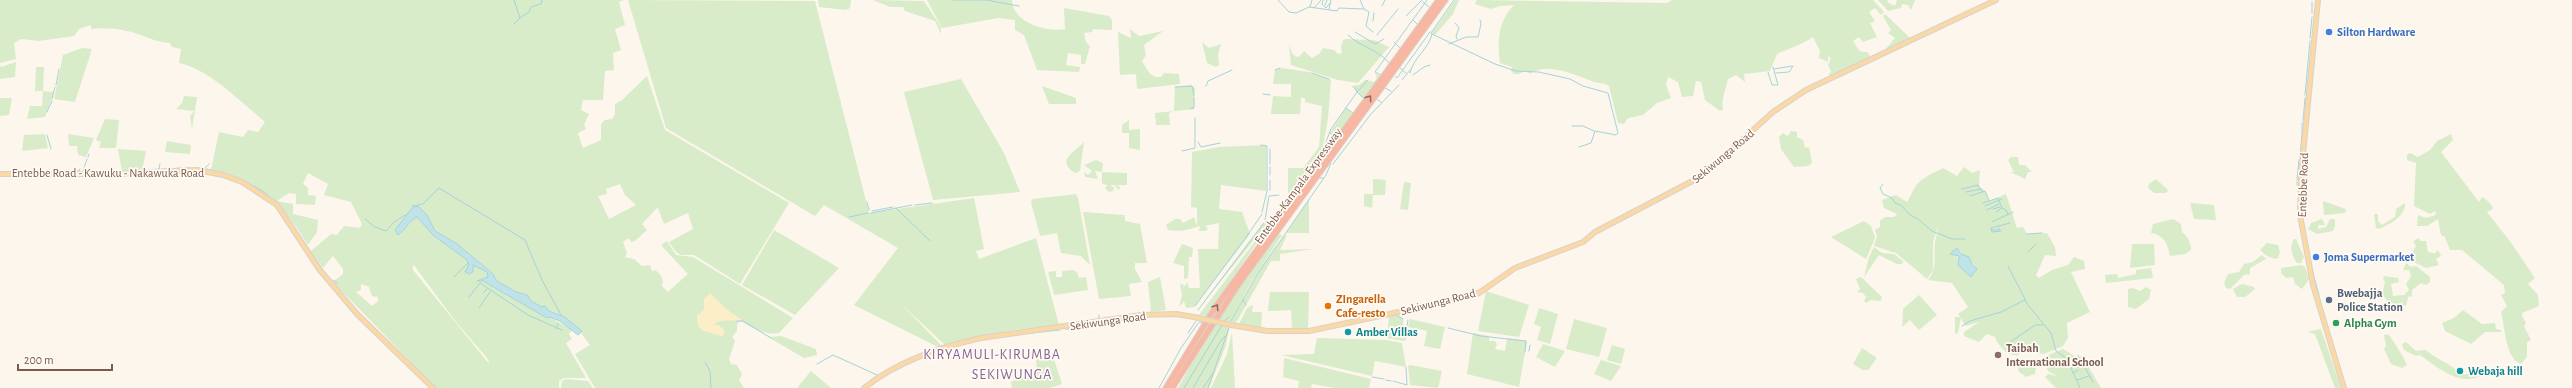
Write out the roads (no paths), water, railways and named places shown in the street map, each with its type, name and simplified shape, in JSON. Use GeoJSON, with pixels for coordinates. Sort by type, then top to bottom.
{"type":"FeatureCollection","features":[{"type":"Feature","properties":{"kind":"highway","name":"Entebbe-Kampala Expressway"},"geometry":{"type":"LineString","coordinates":[[1166,388],[1215,308],[1439,0]]}},
{"type":"Feature","properties":{"kind":"highway","name":"Entebbe-Kampala Expressway"},"geometry":{"type":"LineString","coordinates":[[1172,388],[1237,286],[1445,0]]}},
{"type":"Feature","properties":{"kind":"main road","name":"Sekiwunga Road"},"geometry":{"type":"LineString","coordinates":[[864,388],[886,372],[908,361],[957,344],[987,337],[1141,315],[1176,314],[1231,325],[1281,332],[1320,330],[1479,292],[1514,268],[1583,242],[1596,232],[1690,184],[1709,171],[1773,112],[1806,90],[1996,0]]}},
{"type":"Feature","properties":{"kind":"main road","name":"Entebbe Road"},"geometry":{"type":"LineString","coordinates":[[2318,0],[2301,175],[2300,216],[2313,285],[2344,388]]}},
{"type":"Feature","properties":{"kind":"main road","name":"Entebbe Road - Kawuku - Nakawuka Road"},"geometry":{"type":"LineString","coordinates":[[0,174],[113,174],[197,170],[223,175],[242,182],[263,194],[277,205],[319,270],[357,314],[433,388]]}},
{"type":"Feature","properties":{"kind":"water"},"geometry":{"type":"Polygon","coordinates":[[[418,206],[427,215],[435,231],[456,243],[492,273],[497,281],[516,292],[527,295],[531,301],[542,307],[545,306],[549,311],[565,317],[582,331],[578,335],[560,321],[550,317],[547,318],[483,281],[477,281],[488,277],[487,272],[473,265],[473,272],[469,274],[465,272],[469,264],[466,259],[434,236],[417,217],[412,220],[398,235],[395,230],[412,208],[418,206]]]}},
{"type":"Feature","properties":{"kind":"water"},"geometry":{"type":"Polygon","coordinates":[[[1957,248],[1961,254],[1969,257],[1972,265],[1977,269],[1971,277],[1958,265],[1959,256],[1950,254],[1957,248]]]}},
{"type":"Feature","properties":{"kind":"waterway"},"geometry":{"type":"LineString","coordinates":[[514,0],[520,18],[514,24]]}},
{"type":"Feature","properties":{"kind":"waterway"},"geometry":{"type":"LineString","coordinates":[[520,18],[529,12],[531,7],[541,4],[542,0]]}},
{"type":"Feature","properties":{"kind":"waterway"},"geometry":{"type":"LineString","coordinates":[[952,0],[986,0],[1019,6]]}},
{"type":"Feature","properties":{"kind":"waterway"},"geometry":{"type":"LineString","coordinates":[[1278,0],[1289,12],[1296,13],[1309,7],[1337,11],[1339,8],[1364,9]]}},
{"type":"Feature","properties":{"kind":"waterway"},"geometry":{"type":"LineString","coordinates":[[1310,7],[1312,0]]}},
{"type":"Feature","properties":{"kind":"waterway"},"geometry":{"type":"LineString","coordinates":[[1314,8],[1321,0]]}},
{"type":"Feature","properties":{"kind":"waterway"},"geometry":{"type":"LineString","coordinates":[[1323,0],[1322,4],[1326,8],[1330,3]]}},
{"type":"Feature","properties":{"kind":"waterway"},"geometry":{"type":"LineString","coordinates":[[1325,5],[1327,0]]}},
{"type":"Feature","properties":{"kind":"waterway"},"geometry":{"type":"LineString","coordinates":[[1329,9],[1331,0]]}},
{"type":"Feature","properties":{"kind":"waterway"},"geometry":{"type":"LineString","coordinates":[[1360,0],[1364,9],[1369,12],[1366,26],[1373,32]]}},
{"type":"Feature","properties":{"kind":"waterway"},"geometry":{"type":"LineString","coordinates":[[1382,6],[1385,0]]}},
{"type":"Feature","properties":{"kind":"waterway"},"geometry":{"type":"LineString","coordinates":[[1406,16],[1422,0]]}},
{"type":"Feature","properties":{"kind":"waterway"},"geometry":{"type":"LineString","coordinates":[[1381,75],[1375,72],[1427,0]]}},
{"type":"Feature","properties":{"kind":"waterway"},"geometry":{"type":"LineString","coordinates":[[1431,33],[1454,0]]}},
{"type":"Feature","properties":{"kind":"waterway"},"geometry":{"type":"LineString","coordinates":[[1423,2],[1429,7]]}},
{"type":"Feature","properties":{"kind":"waterway"},"geometry":{"type":"LineString","coordinates":[[2312,2],[2312,13]]}},
{"type":"Feature","properties":{"kind":"waterway"},"geometry":{"type":"LineString","coordinates":[[1377,35],[1398,9]]}},
{"type":"Feature","properties":{"kind":"waterway"},"geometry":{"type":"LineString","coordinates":[[1373,21],[1374,13]]}},
{"type":"Feature","properties":{"kind":"waterway"},"geometry":{"type":"LineString","coordinates":[[2310,38],[2312,17]]}},
{"type":"Feature","properties":{"kind":"waterway"},"geometry":{"type":"LineString","coordinates":[[1413,20],[1417,24]]}},
{"type":"Feature","properties":{"kind":"waterway"},"geometry":{"type":"LineString","coordinates":[[1449,44],[1466,37],[1478,37],[1481,24],[1480,20]]}},
{"type":"Feature","properties":{"kind":"waterway"},"geometry":{"type":"LineString","coordinates":[[1455,23],[1459,28],[1456,36],[1457,39]]}},
{"type":"Feature","properties":{"kind":"waterway"},"geometry":{"type":"LineString","coordinates":[[1355,32],[1375,44],[1384,39]]}},
{"type":"Feature","properties":{"kind":"waterway"},"geometry":{"type":"LineString","coordinates":[[1395,76],[1397,78],[1430,32]]}},
{"type":"Feature","properties":{"kind":"waterway"},"geometry":{"type":"LineString","coordinates":[[1432,34],[1495,64],[1516,71],[1539,72],[1570,79],[1583,86],[1608,93],[1618,133],[1616,135],[1595,131],[1591,143],[1579,147]]}},
{"type":"Feature","properties":{"kind":"waterway"},"geometry":{"type":"LineString","coordinates":[[1410,73],[1414,63],[1428,44],[1432,34]]}},
{"type":"Feature","properties":{"kind":"waterway"},"geometry":{"type":"LineString","coordinates":[[1348,35],[1380,54],[1389,63]]}},
{"type":"Feature","properties":{"kind":"waterway"},"geometry":{"type":"LineString","coordinates":[[2305,95],[2310,41]]}},
{"type":"Feature","properties":{"kind":"waterway"},"geometry":{"type":"LineString","coordinates":[[1394,42],[1400,48]]}},
{"type":"Feature","properties":{"kind":"waterway"},"geometry":{"type":"LineString","coordinates":[[1413,75],[1424,67],[1430,65]]}},
{"type":"Feature","properties":{"kind":"waterway"},"geometry":{"type":"LineString","coordinates":[[1774,69],[1792,66]]}},
{"type":"Feature","properties":{"kind":"waterway"},"geometry":{"type":"LineString","coordinates":[[1776,73],[1789,72],[1793,66]]}},
{"type":"Feature","properties":{"kind":"waterway"},"geometry":{"type":"LineString","coordinates":[[1768,72],[1772,85],[1778,85],[1773,67]]}},
{"type":"Feature","properties":{"kind":"waterway"},"geometry":{"type":"LineString","coordinates":[[1275,70],[1280,68]]}},
{"type":"Feature","properties":{"kind":"waterway"},"geometry":{"type":"LineString","coordinates":[[1400,68],[1406,73]]}},
{"type":"Feature","properties":{"kind":"waterway"},"geometry":{"type":"LineString","coordinates":[[58,74],[59,69]]}},
{"type":"Feature","properties":{"kind":"waterway"},"geometry":{"type":"LineString","coordinates":[[1206,86],[1208,81],[1232,70]]}},
{"type":"Feature","properties":{"kind":"waterway"},"geometry":{"type":"LineString","coordinates":[[1402,80],[1410,70]]}},
{"type":"Feature","properties":{"kind":"waterway"},"geometry":{"type":"LineString","coordinates":[[1312,73],[1329,79]]}},
{"type":"Feature","properties":{"kind":"waterway"},"geometry":{"type":"LineString","coordinates":[[56,85],[58,75]]}},
{"type":"Feature","properties":{"kind":"waterway"},"geometry":{"type":"LineString","coordinates":[[1364,99],[1357,92],[1368,80]]}},
{"type":"Feature","properties":{"kind":"waterway"},"geometry":{"type":"LineString","coordinates":[[1333,164],[1371,114],[1399,85]]}},
{"type":"Feature","properties":{"kind":"waterway"},"geometry":{"type":"LineString","coordinates":[[1175,87],[1192,86],[1194,95]]}},
{"type":"Feature","properties":{"kind":"waterway"},"geometry":{"type":"LineString","coordinates":[[52,99],[55,87]]}},
{"type":"Feature","properties":{"kind":"waterway"},"geometry":{"type":"LineString","coordinates":[[1326,150],[1324,147],[1331,129],[1357,92],[1355,88]]}},
{"type":"Feature","properties":{"kind":"waterway"},"geometry":{"type":"LineString","coordinates":[[1385,88],[1391,91]]}},
{"type":"Feature","properties":{"kind":"waterway"},"geometry":{"type":"LineString","coordinates":[[1263,94],[1270,95]]}},
{"type":"Feature","properties":{"kind":"waterway"},"geometry":{"type":"LineString","coordinates":[[1190,109],[1194,108],[1194,98]]}},
{"type":"Feature","properties":{"kind":"waterway"},"geometry":{"type":"LineString","coordinates":[[2303,121],[2305,98]]}},
{"type":"Feature","properties":{"kind":"waterway"},"geometry":{"type":"LineString","coordinates":[[1376,99],[1381,102]]}},
{"type":"Feature","properties":{"kind":"waterway"},"geometry":{"type":"LineString","coordinates":[[47,112],[52,101]]}},
{"type":"Feature","properties":{"kind":"waterway"},"geometry":{"type":"LineString","coordinates":[[1346,108],[1353,113]]}},
{"type":"Feature","properties":{"kind":"waterway"},"geometry":{"type":"LineString","coordinates":[[1182,151],[1195,148],[1195,118]]}},
{"type":"Feature","properties":{"kind":"waterway"},"geometry":{"type":"LineString","coordinates":[[2302,123],[2302,132]]}},
{"type":"Feature","properties":{"kind":"waterway"},"geometry":{"type":"LineString","coordinates":[[1572,126],[1583,126],[1594,131]]}},
{"type":"Feature","properties":{"kind":"waterway"},"geometry":{"type":"LineString","coordinates":[[1330,133],[1335,138]]}},
{"type":"Feature","properties":{"kind":"waterway"},"geometry":{"type":"LineString","coordinates":[[2300,157],[2302,133]]}},
{"type":"Feature","properties":{"kind":"waterway"},"geometry":{"type":"LineString","coordinates":[[47,135],[51,149]]}},
{"type":"Feature","properties":{"kind":"waterway"},"geometry":{"type":"LineString","coordinates":[[1198,142],[1201,147],[1220,143]]}},
{"type":"Feature","properties":{"kind":"waterway"},"geometry":{"type":"LineString","coordinates":[[1261,145],[1267,146],[1267,191],[1262,212]]}},
{"type":"Feature","properties":{"kind":"waterway"},"geometry":{"type":"LineString","coordinates":[[1289,202],[1288,199],[1324,147]]}},
{"type":"Feature","properties":{"kind":"waterway"},"geometry":{"type":"LineString","coordinates":[[1270,149],[1270,164]]}},
{"type":"Feature","properties":{"kind":"waterway"},"geometry":{"type":"LineString","coordinates":[[83,171],[87,159]]}},
{"type":"Feature","properties":{"kind":"waterway"},"geometry":{"type":"LineString","coordinates":[[2297,180],[2299,160]]}},
{"type":"Feature","properties":{"kind":"waterway"},"geometry":{"type":"LineString","coordinates":[[1231,321],[1258,273],[1326,175],[1331,163]]}},
{"type":"Feature","properties":{"kind":"waterway"},"geometry":{"type":"LineString","coordinates":[[145,170],[159,169],[160,164]]}},
{"type":"Feature","properties":{"kind":"waterway"},"geometry":{"type":"LineString","coordinates":[[200,168],[204,169],[209,164]]}},
{"type":"Feature","properties":{"kind":"waterway"},"geometry":{"type":"LineString","coordinates":[[1270,167],[1270,175]]}},
{"type":"Feature","properties":{"kind":"waterway"},"geometry":{"type":"LineString","coordinates":[[172,169],[177,168]]}},
{"type":"Feature","properties":{"kind":"waterway"},"geometry":{"type":"LineString","coordinates":[[179,168],[190,168]]}},
{"type":"Feature","properties":{"kind":"waterway"},"geometry":{"type":"LineString","coordinates":[[54,169],[55,171],[60,171]]}},
{"type":"Feature","properties":{"kind":"waterway"},"geometry":{"type":"LineString","coordinates":[[63,171],[79,171],[80,169]]}},
{"type":"Feature","properties":{"kind":"waterway"},"geometry":{"type":"LineString","coordinates":[[162,169],[168,169]]}},
{"type":"Feature","properties":{"kind":"waterway"},"geometry":{"type":"LineString","coordinates":[[207,169],[222,173]]}},
{"type":"Feature","properties":{"kind":"waterway"},"geometry":{"type":"LineString","coordinates":[[87,171],[95,172]]}},
{"type":"Feature","properties":{"kind":"waterway"},"geometry":{"type":"LineString","coordinates":[[98,171],[106,171]]}},
{"type":"Feature","properties":{"kind":"waterway"},"geometry":{"type":"LineString","coordinates":[[112,171],[120,171]]}},
{"type":"Feature","properties":{"kind":"waterway"},"geometry":{"type":"LineString","coordinates":[[227,174],[240,179]]}},
{"type":"Feature","properties":{"kind":"waterway"},"geometry":{"type":"LineString","coordinates":[[1318,178],[1323,178]]}},
{"type":"Feature","properties":{"kind":"waterway"},"geometry":{"type":"LineString","coordinates":[[1270,180],[1270,190]]}},
{"type":"Feature","properties":{"kind":"waterway"},"geometry":{"type":"LineString","coordinates":[[243,181],[261,190],[276,202]]}},
{"type":"Feature","properties":{"kind":"waterway"},"geometry":{"type":"LineString","coordinates":[[1883,184],[1880,188],[1883,194],[1892,198],[1895,203],[1901,205],[1910,215],[1918,219],[1932,231],[1952,239],[1965,239]]}},
{"type":"Feature","properties":{"kind":"waterway"},"geometry":{"type":"LineString","coordinates":[[1962,189],[1978,185],[1980,189]]}},
{"type":"Feature","properties":{"kind":"waterway"},"geometry":{"type":"LineString","coordinates":[[412,206],[423,204],[439,188],[525,240],[542,280],[561,315]]}},
{"type":"Feature","properties":{"kind":"waterway"},"geometry":{"type":"LineString","coordinates":[[1966,192],[1981,189],[1983,192]]}},
{"type":"Feature","properties":{"kind":"waterway"},"geometry":{"type":"LineString","coordinates":[[1970,196],[1985,191],[1989,200]]}},
{"type":"Feature","properties":{"kind":"waterway"},"geometry":{"type":"LineString","coordinates":[[1265,220],[1269,196],[1279,195]]}},
{"type":"Feature","properties":{"kind":"waterway"},"geometry":{"type":"LineString","coordinates":[[1983,203],[1998,198],[2002,208],[2006,210],[2008,215]]}},
{"type":"Feature","properties":{"kind":"waterway"},"geometry":{"type":"LineString","coordinates":[[1985,206],[2002,199]]}},
{"type":"Feature","properties":{"kind":"waterway"},"geometry":{"type":"LineString","coordinates":[[867,202],[869,210]]}},
{"type":"Feature","properties":{"kind":"waterway"},"geometry":{"type":"LineString","coordinates":[[915,205],[932,203]]}},
{"type":"Feature","properties":{"kind":"waterway"},"geometry":{"type":"LineString","coordinates":[[1987,210],[1999,204]]}},
{"type":"Feature","properties":{"kind":"waterway"},"geometry":{"type":"LineString","coordinates":[[871,213],[912,205]]}},
{"type":"Feature","properties":{"kind":"waterway"},"geometry":{"type":"LineString","coordinates":[[280,206],[321,267]]}},
{"type":"Feature","properties":{"kind":"waterway"},"geometry":{"type":"LineString","coordinates":[[872,211],[893,207]]}},
{"type":"Feature","properties":{"kind":"waterway"},"geometry":{"type":"LineString","coordinates":[[1993,209],[2000,207]]}},
{"type":"Feature","properties":{"kind":"waterway"},"geometry":{"type":"LineString","coordinates":[[896,208],[930,241]]}},
{"type":"Feature","properties":{"kind":"waterway"},"geometry":{"type":"LineString","coordinates":[[1996,212],[2002,208]]}},
{"type":"Feature","properties":{"kind":"waterway"},"geometry":{"type":"LineString","coordinates":[[1992,222],[2013,212]]}},
{"type":"Feature","properties":{"kind":"waterway"},"geometry":{"type":"LineString","coordinates":[[849,217],[868,213]]}},
{"type":"Feature","properties":{"kind":"waterway"},"geometry":{"type":"LineString","coordinates":[[365,219],[375,227],[386,231],[394,222],[407,214]]}},
{"type":"Feature","properties":{"kind":"waterway"},"geometry":{"type":"LineString","coordinates":[[1245,239],[1262,214]]}},
{"type":"Feature","properties":{"kind":"waterway"},"geometry":{"type":"LineString","coordinates":[[1198,310],[1264,223]]}},
{"type":"Feature","properties":{"kind":"waterway"},"geometry":{"type":"LineString","coordinates":[[2001,231],[1992,232],[1991,228],[2010,223]]}},
{"type":"Feature","properties":{"kind":"waterway"},"geometry":{"type":"LineString","coordinates":[[1992,230],[2000,230],[1999,228]]}},
{"type":"Feature","properties":{"kind":"waterway"},"geometry":{"type":"LineString","coordinates":[[2027,234],[2042,233]]}},
{"type":"Feature","properties":{"kind":"waterway"},"geometry":{"type":"LineString","coordinates":[[1195,306],[1244,240]]}},
{"type":"Feature","properties":{"kind":"waterway"},"geometry":{"type":"LineString","coordinates":[[2028,252],[2036,244]]}},
{"type":"Feature","properties":{"kind":"waterway"},"geometry":{"type":"LineString","coordinates":[[454,277],[468,263]]}},
{"type":"Feature","properties":{"kind":"waterway"},"geometry":{"type":"LineString","coordinates":[[2008,266],[2028,305],[2051,333],[2056,351],[2067,359],[2080,388]]}},
{"type":"Feature","properties":{"kind":"waterway"},"geometry":{"type":"LineString","coordinates":[[2314,277],[2319,295]]}},
{"type":"Feature","properties":{"kind":"waterway"},"geometry":{"type":"LineString","coordinates":[[333,280],[337,283]]}},
{"type":"Feature","properties":{"kind":"waterway"},"geometry":{"type":"LineString","coordinates":[[469,297],[480,283],[528,315],[562,330]]}},
{"type":"Feature","properties":{"kind":"waterway"},"geometry":{"type":"LineString","coordinates":[[483,293],[487,289]]}},
{"type":"Feature","properties":{"kind":"waterway"},"geometry":{"type":"LineString","coordinates":[[1481,294],[1486,291]]}},
{"type":"Feature","properties":{"kind":"waterway"},"geometry":{"type":"LineString","coordinates":[[479,308],[490,292]]}},
{"type":"Feature","properties":{"kind":"waterway"},"geometry":{"type":"LineString","coordinates":[[1463,300],[1478,296]]}},
{"type":"Feature","properties":{"kind":"waterway"},"geometry":{"type":"LineString","coordinates":[[2319,296],[2321,304]]}},
{"type":"Feature","properties":{"kind":"waterway"},"geometry":{"type":"LineString","coordinates":[[1243,300],[1246,305]]}},
{"type":"Feature","properties":{"kind":"waterway"},"geometry":{"type":"LineString","coordinates":[[1962,326],[1970,321],[2001,312],[2025,300]]}},
{"type":"Feature","properties":{"kind":"waterway"},"geometry":{"type":"LineString","coordinates":[[1441,305],[1446,306]]}},
{"type":"Feature","properties":{"kind":"waterway"},"geometry":{"type":"LineString","coordinates":[[1099,315],[1099,320]]}},
{"type":"Feature","properties":{"kind":"waterway"},"geometry":{"type":"LineString","coordinates":[[1388,316],[1396,315],[1403,319]]}},
{"type":"Feature","properties":{"kind":"waterway"},"geometry":{"type":"LineString","coordinates":[[1223,322],[1229,317]]}},
{"type":"Feature","properties":{"kind":"waterway"},"geometry":{"type":"LineString","coordinates":[[1405,340],[1408,320]]}},
{"type":"Feature","properties":{"kind":"waterway"},"geometry":{"type":"LineString","coordinates":[[737,321],[743,321],[771,338]]}},
{"type":"Feature","properties":{"kind":"waterway"},"geometry":{"type":"LineString","coordinates":[[1188,333],[1196,321]]}},
{"type":"Feature","properties":{"kind":"waterway"},"geometry":{"type":"LineString","coordinates":[[1159,388],[1181,348],[1199,322],[1202,323]]}},
{"type":"Feature","properties":{"kind":"waterway"},"geometry":{"type":"LineString","coordinates":[[1104,324],[1113,323]]}},
{"type":"Feature","properties":{"kind":"waterway"},"geometry":{"type":"LineString","coordinates":[[556,329],[558,324]]}},
{"type":"Feature","properties":{"kind":"waterway"},"geometry":{"type":"LineString","coordinates":[[1086,325],[1101,324]]}},
{"type":"Feature","properties":{"kind":"waterway"},"geometry":{"type":"LineString","coordinates":[[1184,388],[1222,325]]}},
{"type":"Feature","properties":{"kind":"waterway"},"geometry":{"type":"LineString","coordinates":[[2009,343],[2035,325],[2043,325]]}},
{"type":"Feature","properties":{"kind":"waterway"},"geometry":{"type":"LineString","coordinates":[[1208,388],[1229,328]]}},
{"type":"Feature","properties":{"kind":"waterway"},"geometry":{"type":"LineString","coordinates":[[1448,328],[1481,336],[1526,341],[1525,352]]}},
{"type":"Feature","properties":{"kind":"waterway"},"geometry":{"type":"LineString","coordinates":[[1066,329],[1080,329]]}},
{"type":"Feature","properties":{"kind":"waterway"},"geometry":{"type":"LineString","coordinates":[[1013,335],[1060,330]]}},
{"type":"Feature","properties":{"kind":"waterway"},"geometry":{"type":"LineString","coordinates":[[1193,388],[1225,336]]}},
{"type":"Feature","properties":{"kind":"waterway"},"geometry":{"type":"LineString","coordinates":[[1529,351],[1530,345]]}},
{"type":"Feature","properties":{"kind":"waterway"},"geometry":{"type":"LineString","coordinates":[[817,364],[833,355],[877,375]]}},
{"type":"Feature","properties":{"kind":"waterway"},"geometry":{"type":"LineString","coordinates":[[2078,355],[2093,382]]}},
{"type":"Feature","properties":{"kind":"waterway"},"geometry":{"type":"LineString","coordinates":[[705,362],[710,371],[711,388]]}},
{"type":"Feature","properties":{"kind":"waterway"},"geometry":{"type":"LineString","coordinates":[[1393,381],[1407,385],[1406,367]]}},
{"type":"Feature","properties":{"kind":"waterway"},"geometry":{"type":"LineString","coordinates":[[2073,373],[2078,370]]}},
{"type":"Feature","properties":{"kind":"waterway"},"geometry":{"type":"LineString","coordinates":[[1203,388],[1213,373]]}},
{"type":"Feature","properties":{"kind":"waterway"},"geometry":{"type":"LineString","coordinates":[[2077,380],[2089,376]]}},
{"type":"Feature","properties":{"kind":"waterway"},"geometry":{"type":"LineString","coordinates":[[1372,377],[1384,379]]}},
{"type":"Feature","properties":{"kind":"waterway"},"geometry":{"type":"LineString","coordinates":[[1386,380],[1391,381]]}},
{"type":"Feature","properties":{"kind":"place","name":"Silton Hardware"},"geometry":{"type":"Point","coordinates":[2329,32]}},
{"type":"Feature","properties":{"kind":"place","name":"Joma Supermarket"},"geometry":{"type":"Point","coordinates":[2316,257]}},
{"type":"Feature","properties":{"kind":"place","name":"Bwebajja Police Station"},"geometry":{"type":"Point","coordinates":[2329,300]}},
{"type":"Feature","properties":{"kind":"place","name":"ZIngarella Cafe-resto"},"geometry":{"type":"Point","coordinates":[1328,306]}},
{"type":"Feature","properties":{"kind":"place","name":"Alpha Gym"},"geometry":{"type":"Point","coordinates":[2336,323]}},
{"type":"Feature","properties":{"kind":"place","name":"Amber Villas"},"geometry":{"type":"Point","coordinates":[1348,332]}},
{"type":"Feature","properties":{"kind":"place","name":"Taibah International School"},"geometry":{"type":"Point","coordinates":[1998,355]}},
{"type":"Feature","properties":{"kind":"place","name":"Webaja hill"},"geometry":{"type":"Point","coordinates":[2460,371]}},
{"type":"Feature","properties":{"kind":"district","name":"KIRYAMULI-KIRUMBA"},"geometry":{"type":"Point","coordinates":[992,354]}},
{"type":"Feature","properties":{"kind":"district","name":"SEKIWUNGA"},"geometry":{"type":"Point","coordinates":[1012,374]}}]}
